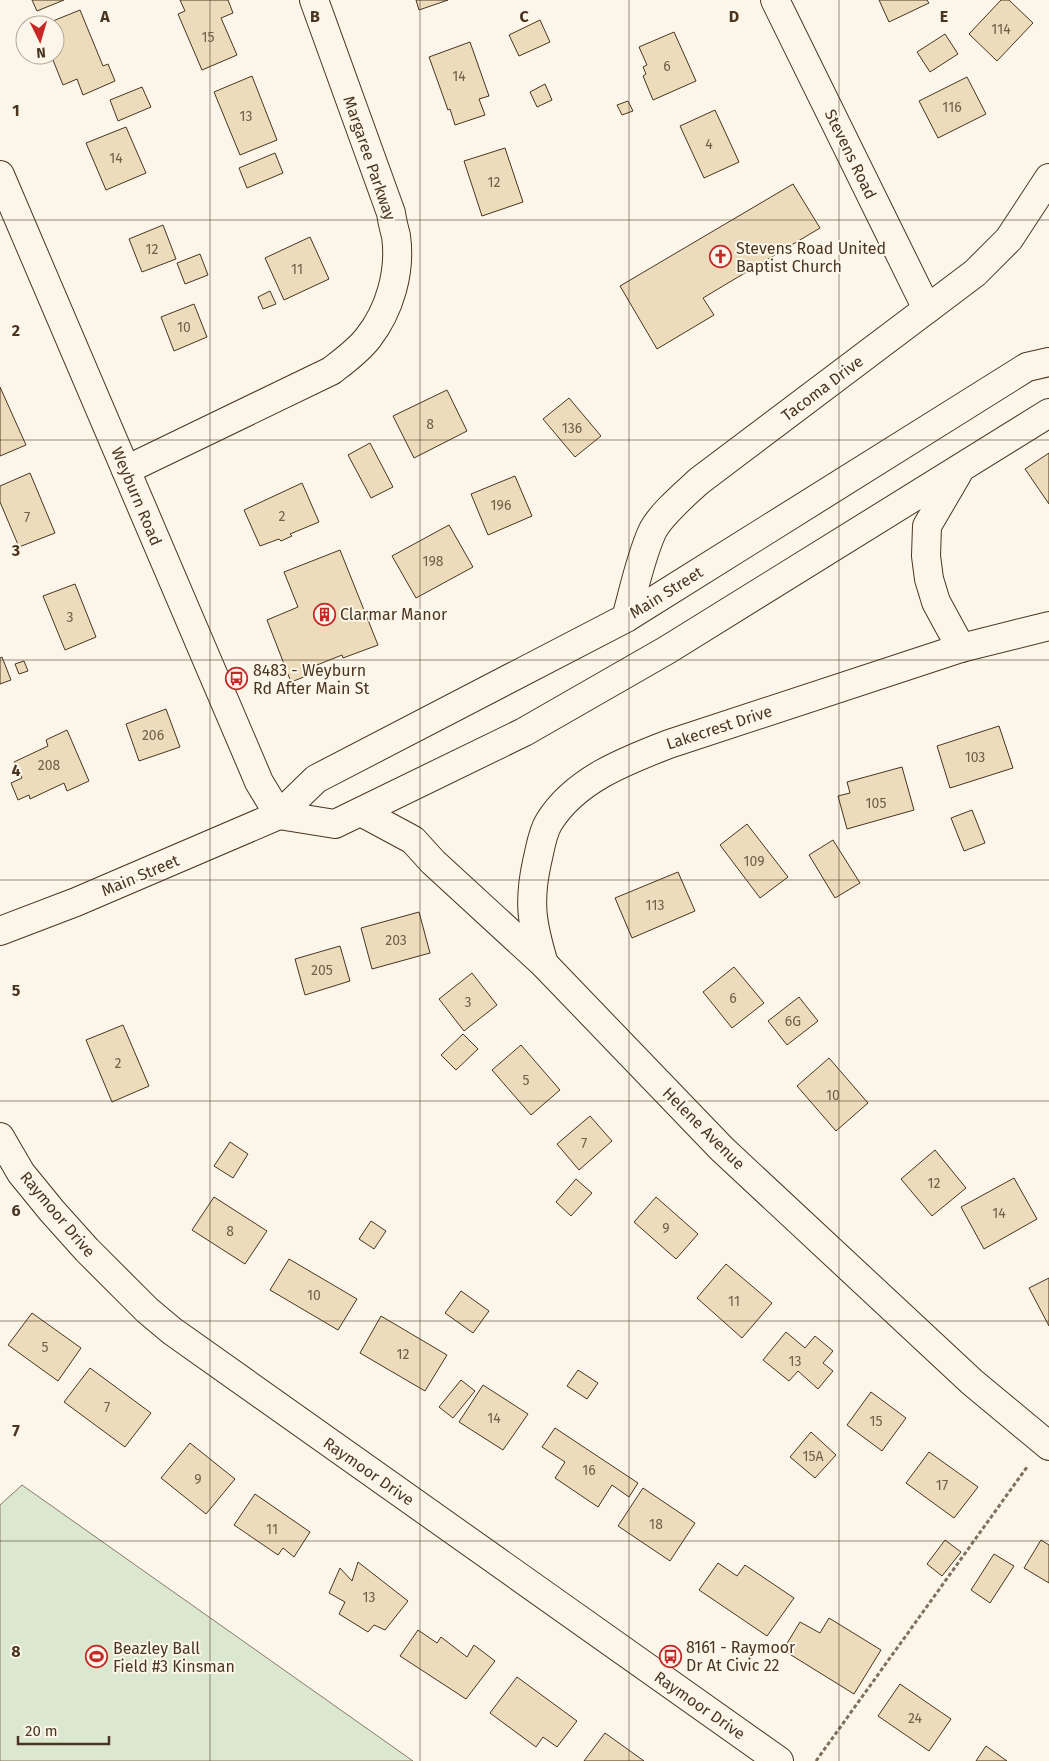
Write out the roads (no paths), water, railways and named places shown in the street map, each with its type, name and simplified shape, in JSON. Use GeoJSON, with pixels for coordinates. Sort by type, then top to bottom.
{"type":"FeatureCollection","features":[{"type":"Feature","properties":{"kind":"street","name":"Margaree Parkway"},"geometry":{"type":"LineString","coordinates":[[126,470],[331,371],[354,354],[368,338],[383,314],[393,287],[397,266],[396,237],[391,213],[314,0]]}},
{"type":"Feature","properties":{"kind":"street","name":"Stevens Road"},"geometry":{"type":"LineString","coordinates":[[776,0],[927,308]]}},
{"type":"Feature","properties":{"kind":"street","name":"Weyburn Road"},"geometry":{"type":"LineString","coordinates":[[0,175],[259,782],[279,815]]}},
{"type":"Feature","properties":{"kind":"street","name":"Tacoma Drive"},"geometry":{"type":"LineString","coordinates":[[626,618],[652,531],[673,506],[699,481],[975,273],[1008,239],[1049,178]]}},
{"type":"Feature","properties":{"kind":"street","name":"Main Street"},"geometry":{"type":"LineString","coordinates":[[0,931],[76,902],[279,815],[316,779],[626,618],[1027,367],[1049,362]]}},
{"type":"Feature","properties":{"kind":"street"},"geometry":{"type":"LineString","coordinates":[[279,815],[335,824],[524,732],[659,655],[1049,413]]}},
{"type":"Feature","properties":{"kind":"street"},"geometry":{"type":"LineString","coordinates":[[959,470],[928,526],[926,556],[929,579],[936,602],[962,648]]}},
{"type":"Feature","properties":{"kind":"street","name":"Lakecrest Drive"},"geometry":{"type":"LineString","coordinates":[[544,964],[535,934],[531,909],[533,878],[540,847],[548,823],[567,800],[595,777],[623,762],[669,744],[962,648],[1049,626]]}},
{"type":"Feature","properties":{"kind":"street","name":"Helene Avenue"},"geometry":{"type":"LineString","coordinates":[[360,812],[412,840],[544,964],[722,1149],[972,1382],[1047,1445]]}},
{"type":"Feature","properties":{"kind":"street","name":"Raymoor Drive"},"geometry":{"type":"LineString","coordinates":[[0,1137],[22,1172],[87,1250],[146,1310],[172,1331],[779,1761]]}},
{"type":"Feature","properties":{"kind":"place","name":"Stevens Road United Baptist Church"},"geometry":{"type":"Point","coordinates":[720,257]}},
{"type":"Feature","properties":{"kind":"place","name":"Clarmar Manor"},"geometry":{"type":"Point","coordinates":[324,614]}},
{"type":"Feature","properties":{"kind":"place","name":"8483 - Weyburn Rd After Main St"},"geometry":{"type":"Point","coordinates":[237,679]}},
{"type":"Feature","properties":{"kind":"place","name":"8161 - Raymoor Dr At Civic 22"},"geometry":{"type":"Point","coordinates":[670,1656]}},
{"type":"Feature","properties":{"kind":"place","name":"Beazley Ball Field #3 Kinsman"},"geometry":{"type":"Point","coordinates":[97,1657]}}]}
